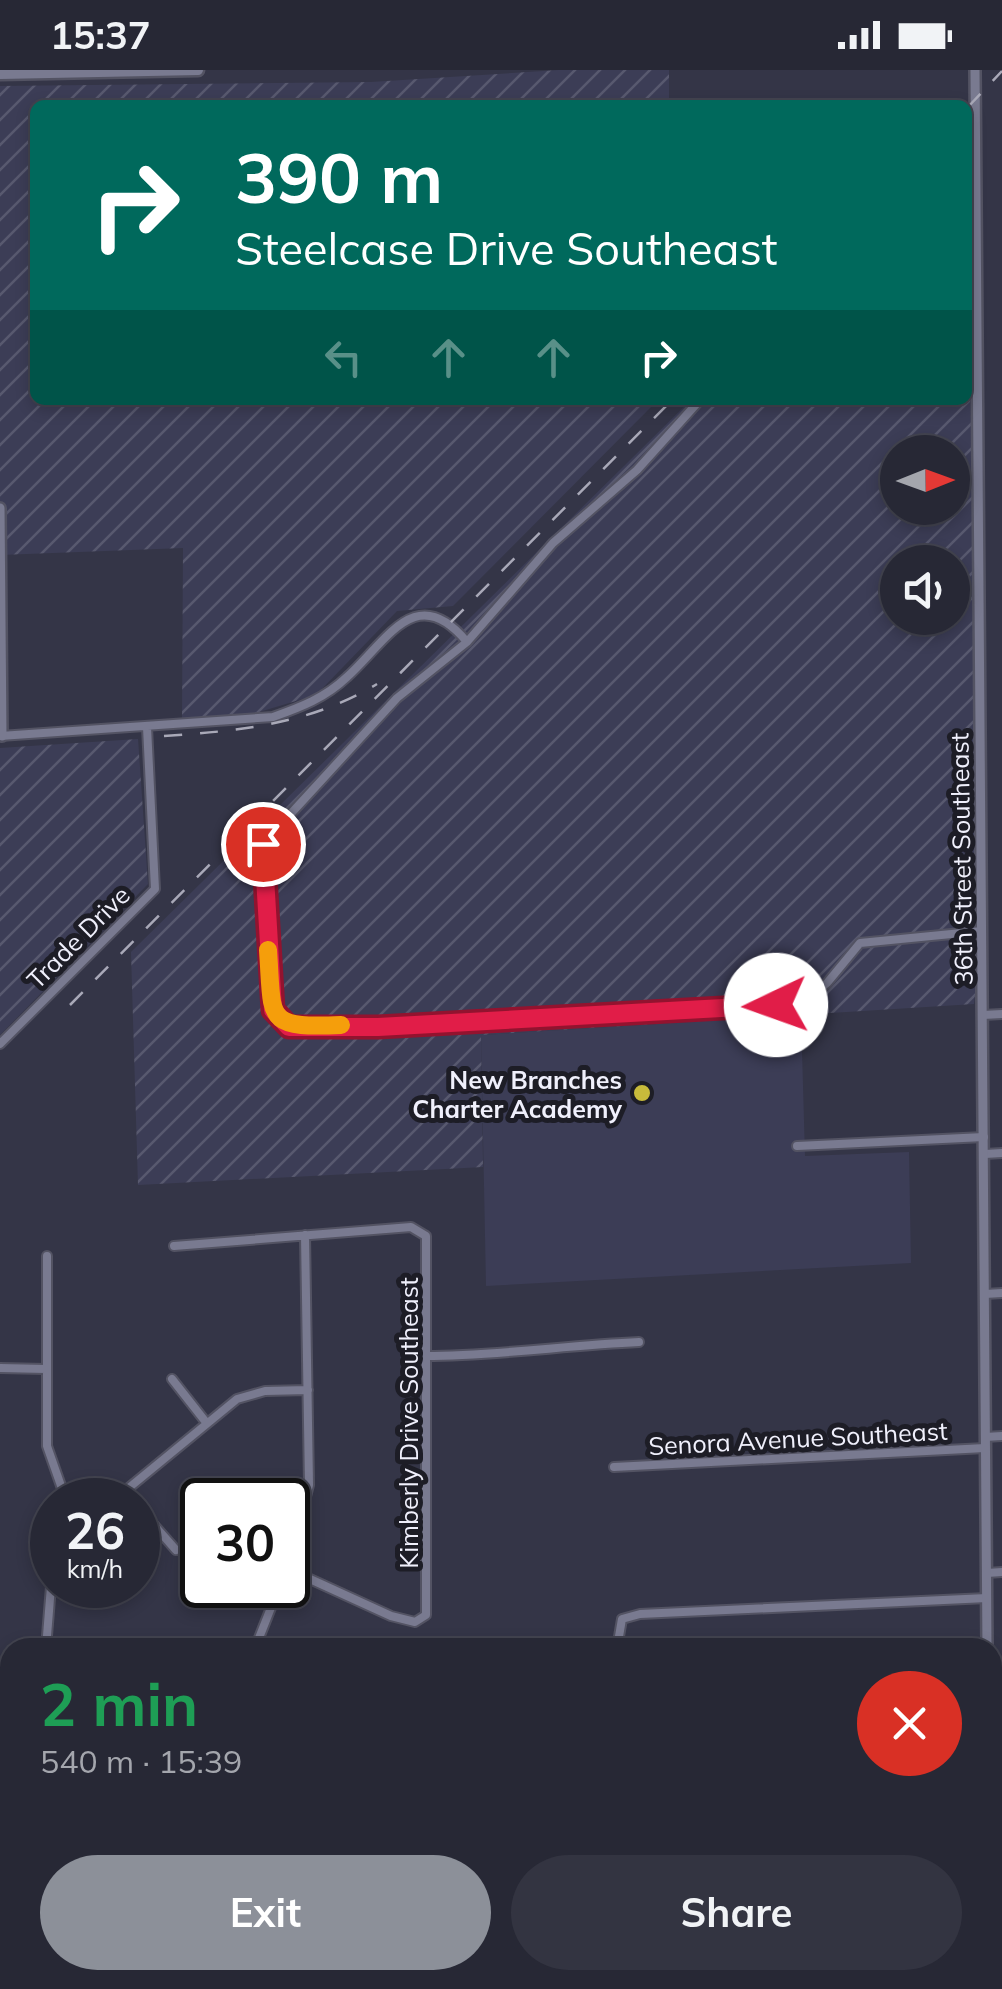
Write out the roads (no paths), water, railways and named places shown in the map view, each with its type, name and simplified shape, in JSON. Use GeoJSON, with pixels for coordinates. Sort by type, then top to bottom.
{"type":"FeatureCollection","features":[{"type":"Feature","properties":{"kind":"main road"},"geometry":{"type":"LineString","coordinates":[[0,74],[198,70]]}},
{"type":"Feature","properties":{"kind":"street","name":"36th Street Southeast"},"geometry":{"type":"LineString","coordinates":[[975,70],[987,1638]]}},
{"type":"Feature","properties":{"kind":"street"},"geometry":{"type":"LineString","coordinates":[[695,405],[636,470],[552,543],[467,642],[397,698],[263,844],[273,1010],[289,1027],[378,1027],[776,1005],[811,996],[860,944],[982,931]]}},
{"type":"Feature","properties":{"kind":"street"},"geometry":{"type":"LineString","coordinates":[[0,508],[1,736],[273,717],[315,702],[401,624],[419,616],[432,614],[450,622],[467,642]]}},
{"type":"Feature","properties":{"kind":"street","name":"Trade Drive"},"geometry":{"type":"LineString","coordinates":[[0,1044],[155,888],[146,727]]}},
{"type":"Feature","properties":{"kind":"street"},"geometry":{"type":"LineString","coordinates":[[983,1015],[1002,1014]]}},
{"type":"Feature","properties":{"kind":"street"},"geometry":{"type":"LineString","coordinates":[[797,1146],[984,1137]]}},
{"type":"Feature","properties":{"kind":"street"},"geometry":{"type":"LineString","coordinates":[[985,1154],[1002,1153]]}},
{"type":"Feature","properties":{"kind":"street","name":"Kimberly Drive Southeast"},"geometry":{"type":"LineString","coordinates":[[305,1235],[410,1227],[424,1231],[426,1615],[416,1622],[391,1616],[310,1577]]}},
{"type":"Feature","properties":{"kind":"street"},"geometry":{"type":"LineString","coordinates":[[174,1246],[305,1235],[309,1478]]}},
{"type":"Feature","properties":{"kind":"street"},"geometry":{"type":"LineString","coordinates":[[47,1256],[49,1459],[57,1478]]}},
{"type":"Feature","properties":{"kind":"street"},"geometry":{"type":"LineString","coordinates":[[985,1294],[1002,1293]]}},
{"type":"Feature","properties":{"kind":"street"},"geometry":{"type":"LineString","coordinates":[[426,1356],[492,1356],[537,1346],[639,1342]]}},
{"type":"Feature","properties":{"kind":"street"},"geometry":{"type":"LineString","coordinates":[[0,1368],[46,1368]]}},
{"type":"Feature","properties":{"kind":"street"},"geometry":{"type":"LineString","coordinates":[[172,1379],[206,1421]]}},
{"type":"Feature","properties":{"kind":"street"},"geometry":{"type":"LineString","coordinates":[[140,1478],[237,1399],[265,1391],[308,1390]]}},
{"type":"Feature","properties":{"kind":"street","name":"Senora Avenue Southeast"},"geometry":{"type":"LineString","coordinates":[[614,1467],[985,1443],[1002,1436]]}},
{"type":"Feature","properties":{"kind":"street"},"geometry":{"type":"LineString","coordinates":[[160,1532],[176,1550]]}},
{"type":"Feature","properties":{"kind":"street"},"geometry":{"type":"LineString","coordinates":[[987,1573],[1002,1572]]}},
{"type":"Feature","properties":{"kind":"street"},"geometry":{"type":"LineString","coordinates":[[619,1638],[622,1619],[640,1614],[987,1598]]}},
{"type":"Feature","properties":{"kind":"street"},"geometry":{"type":"LineString","coordinates":[[47,1638],[49,1608]]}},
{"type":"Feature","properties":{"kind":"street"},"geometry":{"type":"LineString","coordinates":[[259,1638],[271,1608]]}},
{"type":"Feature","properties":{"kind":"railway"},"geometry":{"type":"LineString","coordinates":[[972,103],[1002,71]]}},
{"type":"Feature","properties":{"kind":"railway"},"geometry":{"type":"LineString","coordinates":[[70,1005],[667,405]]}},
{"type":"Feature","properties":{"kind":"railway"},"geometry":{"type":"LineString","coordinates":[[164,736],[247,728],[301,717],[377,684]]}},
{"type":"Feature","properties":{"kind":"place","name":"New Branches Charter Academy"},"geometry":{"type":"Point","coordinates":[642,1093]}}]}
